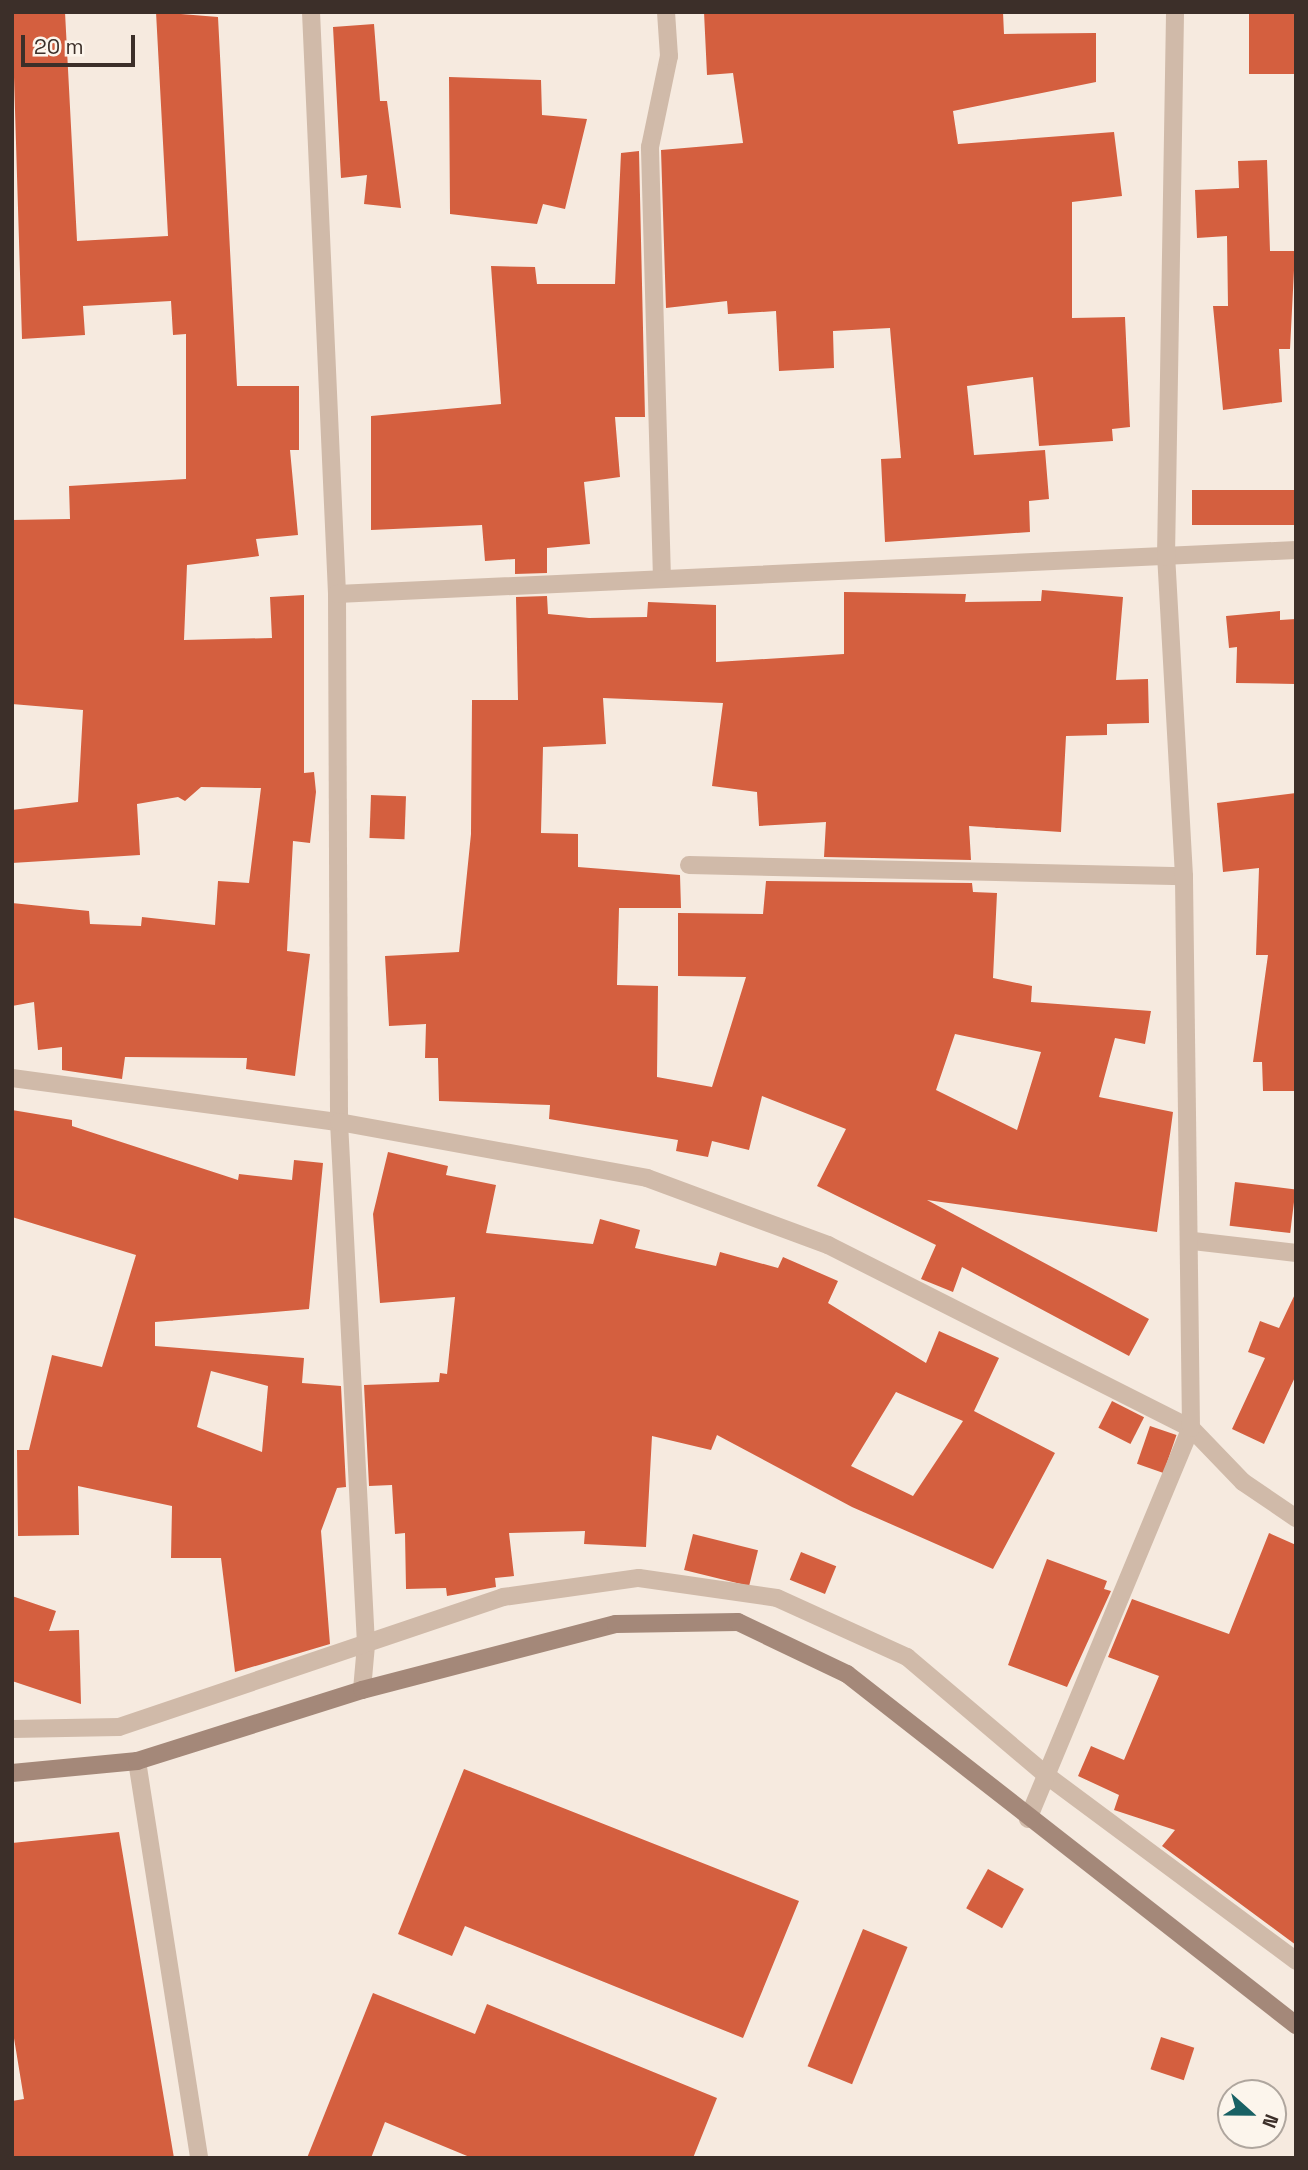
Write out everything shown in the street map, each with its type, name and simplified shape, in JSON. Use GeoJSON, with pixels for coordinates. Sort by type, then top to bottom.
{"type":"FeatureCollection","features":[{"type":"Feature","properties":{"kind":"main road"},"geometry":{"type":"LineString","coordinates":[[12,1773],[137,1761],[362,1690],[616,1624],[738,1622],[847,1674],[1028,1819],[1296,2025]]}},
{"type":"Feature","properties":{"kind":"street"},"geometry":{"type":"LineString","coordinates":[[311,12],[337,594],[339,1122],[366,1645],[362,1690]]}},
{"type":"Feature","properties":{"kind":"street"},"geometry":{"type":"LineString","coordinates":[[662,579],[650,147],[668,56],[666,12]]}},
{"type":"Feature","properties":{"kind":"street"},"geometry":{"type":"LineString","coordinates":[[1028,1819],[1191,1427],[1193,1241],[1184,876],[1166,557],[1175,12]]}},
{"type":"Feature","properties":{"kind":"street"},"geometry":{"type":"LineString","coordinates":[[337,594],[1296,550]]}},
{"type":"Feature","properties":{"kind":"street"},"geometry":{"type":"LineString","coordinates":[[689,865],[1184,876]]}},
{"type":"Feature","properties":{"kind":"street"},"geometry":{"type":"LineString","coordinates":[[12,1078],[339,1122],[647,1178],[828,1245],[1191,1427],[1243,1482],[1296,1518]]}},
{"type":"Feature","properties":{"kind":"street"},"geometry":{"type":"LineString","coordinates":[[1193,1241],[1296,1253]]}},
{"type":"Feature","properties":{"kind":"street"},"geometry":{"type":"LineString","coordinates":[[12,1729],[119,1727],[503,1597],[639,1578],[777,1598],[907,1657],[1046,1775],[1296,1961]]}},
{"type":"Feature","properties":{"kind":"street"},"geometry":{"type":"LineString","coordinates":[[137,1761],[200,2158]]}},
{"type":"Feature","properties":{"kind":"building"},"geometry":{"type":"Polygon","coordinates":[[[12,12],[65,12],[77,241],[168,236],[156,12],[218,17],[237,386],[299,386],[299,450],[290,450],[298,535],[256,539],[259,556],[187,565],[184,640],[272,638],[270,597],[304,595],[304,773],[314,772],[316,792],[310,843],[293,841],[287,951],[310,954],[295,1076],[246,1069],[247,1058],[125,1057],[122,1079],[62,1070],[62,1047],[38,1050],[34,1002],[12,1006],[12,903],[89,911],[90,924],[141,926],[142,917],[215,925],[218,881],[249,883],[261,788],[201,787],[185,801],[178,797],[137,804],[140,855],[12,863],[12,810],[78,802],[83,710],[12,704],[12,520],[70,519],[69,486],[186,479],[186,334],[173,335],[171,301],[83,306],[85,335],[22,339],[12,12]]]}},
{"type":"Feature","properties":{"kind":"building"},"geometry":{"type":"Polygon","coordinates":[[[704,12],[1003,12],[1004,34],[1096,33],[1096,82],[953,111],[958,144],[1114,132],[1122,196],[1072,202],[1072,318],[1125,317],[1130,427],[1112,429],[1113,441],[1039,446],[1033,377],[967,386],[974,455],[1045,450],[1049,499],[1029,501],[1030,532],[885,542],[881,459],[901,458],[890,328],[833,331],[834,368],[779,371],[776,311],[728,314],[727,301],[666,308],[661,150],[743,143],[733,73],[707,75],[704,12]]]}},
{"type":"Feature","properties":{"kind":"building"},"geometry":{"type":"Polygon","coordinates":[[[1249,12],[1296,12],[1296,74],[1249,74],[1249,12]]]}},
{"type":"Feature","properties":{"kind":"building"},"geometry":{"type":"Polygon","coordinates":[[[374,24],[380,101],[387,101],[401,208],[364,204],[367,175],[341,178],[333,27],[374,24]]]}},
{"type":"Feature","properties":{"kind":"building"},"geometry":{"type":"Polygon","coordinates":[[[449,77],[541,80],[542,115],[587,119],[565,209],[543,204],[537,224],[450,214],[449,77]]]}},
{"type":"Feature","properties":{"kind":"building"},"geometry":{"type":"Polygon","coordinates":[[[639,151],[645,417],[615,417],[620,477],[584,482],[590,544],[547,548],[547,573],[515,574],[515,559],[485,561],[482,525],[371,530],[371,416],[501,404],[491,266],[535,267],[537,284],[615,284],[621,153],[639,151]]]}},
{"type":"Feature","properties":{"kind":"building"},"geometry":{"type":"Polygon","coordinates":[[[1267,160],[1270,251],[1295,251],[1290,349],[1279,349],[1282,402],[1223,410],[1213,306],[1228,306],[1227,236],[1197,238],[1195,190],[1239,188],[1238,161],[1267,160]]]}},
{"type":"Feature","properties":{"kind":"building"},"geometry":{"type":"Polygon","coordinates":[[[1192,490],[1296,490],[1296,525],[1192,525],[1192,490]]]}},
{"type":"Feature","properties":{"kind":"building"},"geometry":{"type":"Polygon","coordinates":[[[1042,590],[1123,597],[1116,680],[1148,679],[1149,723],[1107,724],[1107,735],[1066,736],[1061,832],[969,826],[971,860],[824,857],[826,822],[759,826],[757,792],[712,786],[723,703],[603,698],[606,744],[543,747],[541,833],[578,834],[578,867],[680,875],[681,908],[619,908],[617,985],[658,986],[657,1077],[712,1087],[746,977],[678,976],[678,913],[763,914],[766,881],[972,883],[973,892],[997,893],[993,978],[1032,986],[1031,1002],[1151,1011],[1145,1044],[1115,1038],[1099,1097],[1173,1112],[1157,1232],[927,1200],[1149,1319],[1129,1356],[962,1267],[953,1292],[921,1279],[936,1245],[817,1186],[846,1129],[762,1096],[749,1150],[712,1141],[708,1157],[676,1151],[678,1140],[549,1119],[550,1105],[439,1101],[438,1058],[425,1058],[426,1024],[389,1026],[385,956],[459,952],[471,834],[472,700],[518,700],[516,597],[547,596],[548,614],[589,618],[647,617],[648,602],[716,605],[716,662],[844,654],[844,592],[966,594],[965,602],[1041,601],[1042,590]],[[955,1034],[936,1090],[1017,1130],[1041,1052],[955,1034]]]}},
{"type":"Feature","properties":{"kind":"building"},"geometry":{"type":"Polygon","coordinates":[[[1280,611],[1280,620],[1296,619],[1295,684],[1236,683],[1237,647],[1229,648],[1226,616],[1280,611]]]}},
{"type":"Feature","properties":{"kind":"building"},"geometry":{"type":"Polygon","coordinates":[[[1296,793],[1296,1091],[1263,1091],[1262,1062],[1253,1062],[1268,955],[1256,955],[1259,868],[1223,872],[1217,803],[1296,793]]]}},
{"type":"Feature","properties":{"kind":"building"},"geometry":{"type":"Polygon","coordinates":[[[371,795],[406,796],[404,839],[369,838],[371,795]]]}},
{"type":"Feature","properties":{"kind":"building"},"geometry":{"type":"Polygon","coordinates":[[[12,1110],[72,1120],[72,1126],[238,1180],[239,1174],[292,1180],[294,1160],[323,1163],[309,1309],[155,1322],[155,1346],[304,1358],[302,1383],[341,1386],[346,1487],[337,1488],[321,1531],[330,1644],[235,1672],[221,1558],[171,1558],[172,1506],[78,1486],[79,1535],[18,1536],[17,1450],[29,1450],[52,1355],[102,1367],[136,1255],[12,1217],[12,1110]],[[211,1371],[197,1427],[262,1452],[268,1386],[211,1371]]]}},
{"type":"Feature","properties":{"kind":"building"},"geometry":{"type":"Polygon","coordinates":[[[388,1152],[448,1166],[446,1175],[496,1185],[486,1233],[593,1244],[600,1219],[640,1230],[635,1248],[716,1266],[720,1252],[778,1268],[783,1257],[838,1281],[828,1303],[926,1363],[939,1331],[999,1358],[974,1411],[1055,1453],[993,1569],[852,1507],[717,1435],[711,1450],[652,1436],[646,1547],[584,1544],[585,1531],[509,1533],[514,1576],[495,1578],[496,1587],[447,1596],[446,1588],[406,1589],[405,1533],[395,1534],[392,1485],[369,1486],[364,1385],[439,1382],[440,1373],[447,1374],[455,1297],[380,1303],[373,1214],[388,1152]],[[896,1392],[851,1466],[913,1496],[963,1421],[896,1392]]]}},
{"type":"Feature","properties":{"kind":"building"},"geometry":{"type":"Polygon","coordinates":[[[1235,1182],[1296,1189],[1290,1233],[1230,1226],[1235,1182]]]}},
{"type":"Feature","properties":{"kind":"building"},"geometry":{"type":"Polygon","coordinates":[[[1296,1292],[1296,1375],[1264,1444],[1232,1429],[1265,1358],[1248,1352],[1260,1321],[1279,1328],[1296,1292]]]}},
{"type":"Feature","properties":{"kind":"building"},"geometry":{"type":"Polygon","coordinates":[[[1112,1401],[1144,1417],[1130,1444],[1098,1428],[1112,1401]]]}},
{"type":"Feature","properties":{"kind":"building"},"geometry":{"type":"Polygon","coordinates":[[[1150,1426],[1176,1435],[1163,1473],[1137,1464],[1150,1426]]]}},
{"type":"Feature","properties":{"kind":"building"},"geometry":{"type":"Polygon","coordinates":[[[1269,1533],[1296,1545],[1296,1945],[1162,1846],[1175,1830],[1114,1810],[1119,1795],[1078,1776],[1091,1746],[1124,1760],[1159,1676],[1108,1657],[1132,1599],[1229,1634],[1269,1533]]]}},
{"type":"Feature","properties":{"kind":"building"},"geometry":{"type":"Polygon","coordinates":[[[693,1534],[758,1550],[749,1586],[684,1570],[693,1534]]]}},
{"type":"Feature","properties":{"kind":"building"},"geometry":{"type":"Polygon","coordinates":[[[801,1552],[836,1566],[825,1594],[790,1580],[801,1552]]]}},
{"type":"Feature","properties":{"kind":"building"},"geometry":{"type":"Polygon","coordinates":[[[1047,1559],[1107,1581],[1104,1589],[1111,1591],[1067,1687],[1008,1665],[1047,1559]]]}},
{"type":"Feature","properties":{"kind":"building"},"geometry":{"type":"Polygon","coordinates":[[[12,1596],[56,1611],[49,1631],[79,1630],[81,1704],[12,1681],[12,1596]]]}},
{"type":"Feature","properties":{"kind":"building"},"geometry":{"type":"Polygon","coordinates":[[[464,1769],[799,1901],[743,2038],[465,1926],[452,1956],[398,1934],[464,1769]]]}},
{"type":"Feature","properties":{"kind":"building"},"geometry":{"type":"Polygon","coordinates":[[[119,1832],[174,2158],[12,2158],[12,2101],[24,2099],[12,2026],[12,1843],[119,1832]]]}},
{"type":"Feature","properties":{"kind":"building"},"geometry":{"type":"Polygon","coordinates":[[[988,1869],[1024,1889],[1002,1928],[966,1908],[988,1869]]]}},
{"type":"Feature","properties":{"kind":"building"},"geometry":{"type":"Polygon","coordinates":[[[863,1929],[908,1947],[852,2084],[808,2066],[863,1929]]]}},
{"type":"Feature","properties":{"kind":"building"},"geometry":{"type":"Polygon","coordinates":[[[373,1993],[475,2034],[487,2004],[717,2098],[693,2158],[472,2158],[385,2122],[371,2158],[307,2158],[373,1993]]]}},
{"type":"Feature","properties":{"kind":"building"},"geometry":{"type":"Polygon","coordinates":[[[1161,2037],[1194,2048],[1184,2080],[1150,2069],[1161,2037]]]}}]}
